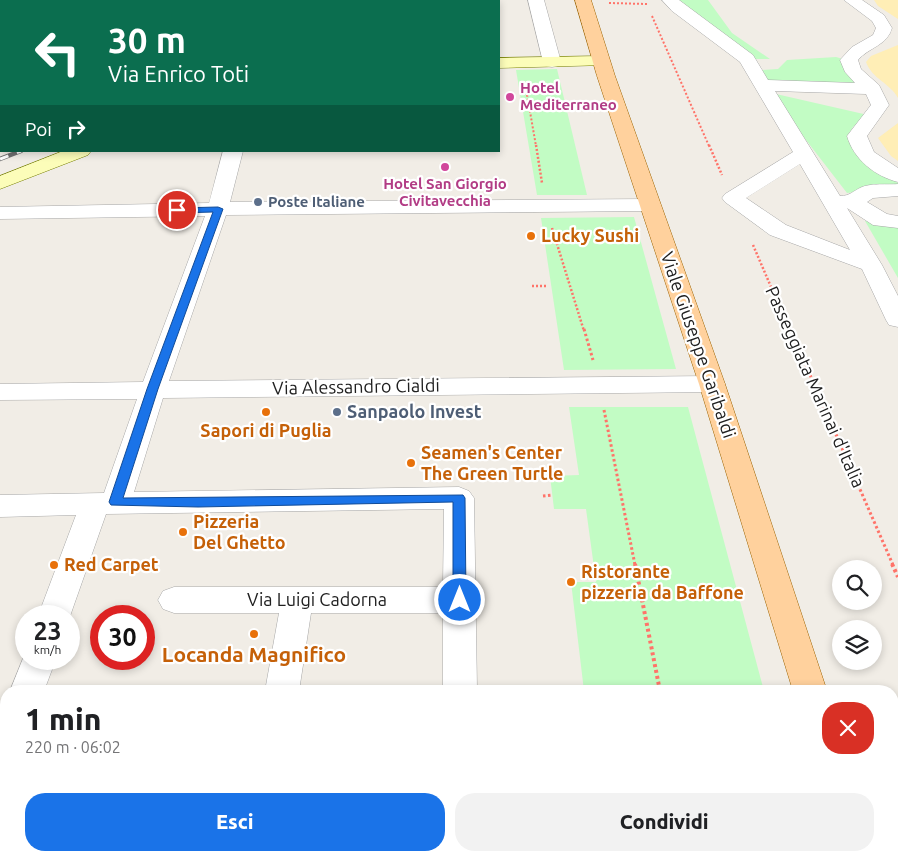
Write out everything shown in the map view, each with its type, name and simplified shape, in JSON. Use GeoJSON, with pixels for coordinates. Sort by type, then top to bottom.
{"type":"FeatureCollection","features":[{"type":"Feature","properties":{"kind":"main road","name":"Viale Giuseppe Garibaldi"},"geometry":{"type":"LineString","coordinates":[[584,2],[650,205],[712,384],[808,685]]}},
{"type":"Feature","properties":{"kind":"street"},"geometry":{"type":"LineString","coordinates":[[536,0],[552,62]]}},
{"type":"Feature","properties":{"kind":"street"},"geometry":{"type":"LineString","coordinates":[[670,0],[747,59],[803,154],[843,202],[898,320]]}},
{"type":"Feature","properties":{"kind":"street"},"geometry":{"type":"LineString","coordinates":[[852,0],[860,8],[878,18],[884,28],[884,34],[880,38],[852,54],[850,60],[853,71],[873,88],[880,105],[876,114],[866,123],[857,136],[859,146],[864,155],[877,165],[898,176]]}},
{"type":"Feature","properties":{"kind":"street"},"geometry":{"type":"LineString","coordinates":[[500,63],[602,61]]}},
{"type":"Feature","properties":{"kind":"street"},"geometry":{"type":"LineString","coordinates":[[763,85],[873,88]]}},
{"type":"Feature","properties":{"kind":"street"},"geometry":{"type":"LineString","coordinates":[[0,183],[79,152]]}},
{"type":"Feature","properties":{"kind":"street"},"geometry":{"type":"LineString","coordinates":[[59,605],[105,502],[152,389],[218,209],[233,152]]}},
{"type":"Feature","properties":{"kind":"street"},"geometry":{"type":"LineString","coordinates":[[803,154],[732,198],[778,230],[871,265]]}},
{"type":"Feature","properties":{"kind":"street"},"geometry":{"type":"LineString","coordinates":[[843,202],[868,192],[898,190]]}},
{"type":"Feature","properties":{"kind":"street"},"geometry":{"type":"LineString","coordinates":[[843,202],[881,220],[898,222]]}},
{"type":"Feature","properties":{"kind":"street"},"geometry":{"type":"LineString","coordinates":[[0,213],[650,205]]}},
{"type":"Feature","properties":{"kind":"street","name":"Via Alessandro Cialdi"},"geometry":{"type":"LineString","coordinates":[[0,392],[712,384]]}},
{"type":"Feature","properties":{"kind":"street"},"geometry":{"type":"LineString","coordinates":[[0,506],[105,502],[198,503],[459,498],[460,685]]}},
{"type":"Feature","properties":{"kind":"street","name":"Via Luigi Cadorna"},"geometry":{"type":"LineString","coordinates":[[174,600],[460,600]]}},
{"type":"Feature","properties":{"kind":"street"},"geometry":{"type":"LineString","coordinates":[[283,685],[296,601]]}},
{"type":"Feature","properties":{"kind":"street"},"geometry":{"type":"LineString","coordinates":[[29,685],[35,670]]}},
{"type":"Feature","properties":{"kind":"street"},"geometry":{"type":"LineString","coordinates":[[46,861],[254,861]]}},
{"type":"Feature","properties":{"kind":"path","name":"Passeggiata Marinai d'Italia"},"geometry":{"type":"LineString","coordinates":[[584,2],[646,3],[898,577]]}},
{"type":"Feature","properties":{"kind":"path"},"geometry":{"type":"LineString","coordinates":[[532,286],[547,286]]}},
{"type":"Feature","properties":{"kind":"path"},"geometry":{"type":"LineString","coordinates":[[543,496],[552,495]]}},
{"type":"Feature","properties":{"kind":"sand"},"geometry":{"type":"Polygon","coordinates":[[[874,0],[898,0],[898,19],[878,6],[874,0]]]}},
{"type":"Feature","properties":{"kind":"sand"},"geometry":{"type":"Polygon","coordinates":[[[898,45],[898,98],[890,88],[872,73],[866,62],[871,56],[898,45]]]}},
{"type":"Feature","properties":{"kind":"sand"},"geometry":{"type":"Polygon","coordinates":[[[898,123],[898,161],[891,156],[878,138],[898,123]]]}},
{"type":"Feature","properties":{"kind":"green space"},"geometry":{"type":"Polygon","coordinates":[[[678,0],[708,0],[732,33],[770,59],[755,59],[678,0]]]}},
{"type":"Feature","properties":{"kind":"green space"},"geometry":{"type":"Polygon","coordinates":[[[836,57],[843,59],[864,86],[768,83],[761,70],[778,69],[787,60],[836,57]]]}},
{"type":"Feature","properties":{"kind":"green space"},"geometry":{"type":"Polygon","coordinates":[[[557,69],[587,195],[537,195],[516,70],[557,69]]]}},
{"type":"Feature","properties":{"kind":"green space"},"geometry":{"type":"Polygon","coordinates":[[[776,94],[868,115],[853,127],[849,134],[854,152],[898,183],[898,186],[847,193],[799,131],[776,94]]]}},
{"type":"Feature","properties":{"kind":"green space"},"geometry":{"type":"Polygon","coordinates":[[[634,217],[676,369],[564,370],[541,218],[634,217]]]}},
{"type":"Feature","properties":{"kind":"green space"},"geometry":{"type":"Polygon","coordinates":[[[865,221],[898,225],[898,278],[865,221]]]}},
{"type":"Feature","properties":{"kind":"green space"},"geometry":{"type":"Polygon","coordinates":[[[569,407],[688,407],[762,685],[583,685],[571,582],[596,582],[586,509],[554,509],[550,476],[579,475],[569,407]]]}},
{"type":"Feature","properties":{"kind":"railway"},"geometry":{"type":"LineString","coordinates":[[0,159],[18,152]]}},
{"type":"Feature","properties":{"kind":"place","name":"Hotel Mediterraneo"},"geometry":{"type":"Point","coordinates":[510,97]}},
{"type":"Feature","properties":{"kind":"place","name":"Hotel San Giorgio Civitavecchia"},"geometry":{"type":"Point","coordinates":[445,167]}},
{"type":"Feature","properties":{"kind":"place","name":"Poste Italiane"},"geometry":{"type":"Point","coordinates":[258,202]}},
{"type":"Feature","properties":{"kind":"place","name":"Lucky Sushi"},"geometry":{"type":"Point","coordinates":[531,236]}},
{"type":"Feature","properties":{"kind":"place","name":"Sapori di Puglia"},"geometry":{"type":"Point","coordinates":[266,412]}},
{"type":"Feature","properties":{"kind":"place","name":"Sanpaolo Invest"},"geometry":{"type":"Point","coordinates":[337,412]}},
{"type":"Feature","properties":{"kind":"place","name":"Seamen's Center The Green Turtle"},"geometry":{"type":"Point","coordinates":[411,463]}},
{"type":"Feature","properties":{"kind":"place","name":"Pizzeria Del Ghetto"},"geometry":{"type":"Point","coordinates":[183,532]}},
{"type":"Feature","properties":{"kind":"place","name":"Red Carpet"},"geometry":{"type":"Point","coordinates":[54,565]}},
{"type":"Feature","properties":{"kind":"place","name":"Ristorante pizzeria da Baffone"},"geometry":{"type":"Point","coordinates":[571,582]}},
{"type":"Feature","properties":{"kind":"place","name":"Locanda Magnifico"},"geometry":{"type":"Point","coordinates":[254,634]}},
{"type":"Feature","properties":{"kind":"route"},"geometry":{"type":"LineString","coordinates":[[177,210],[218,209],[152,389],[116,502],[198,503],[459,498],[460,600]]}}]}
